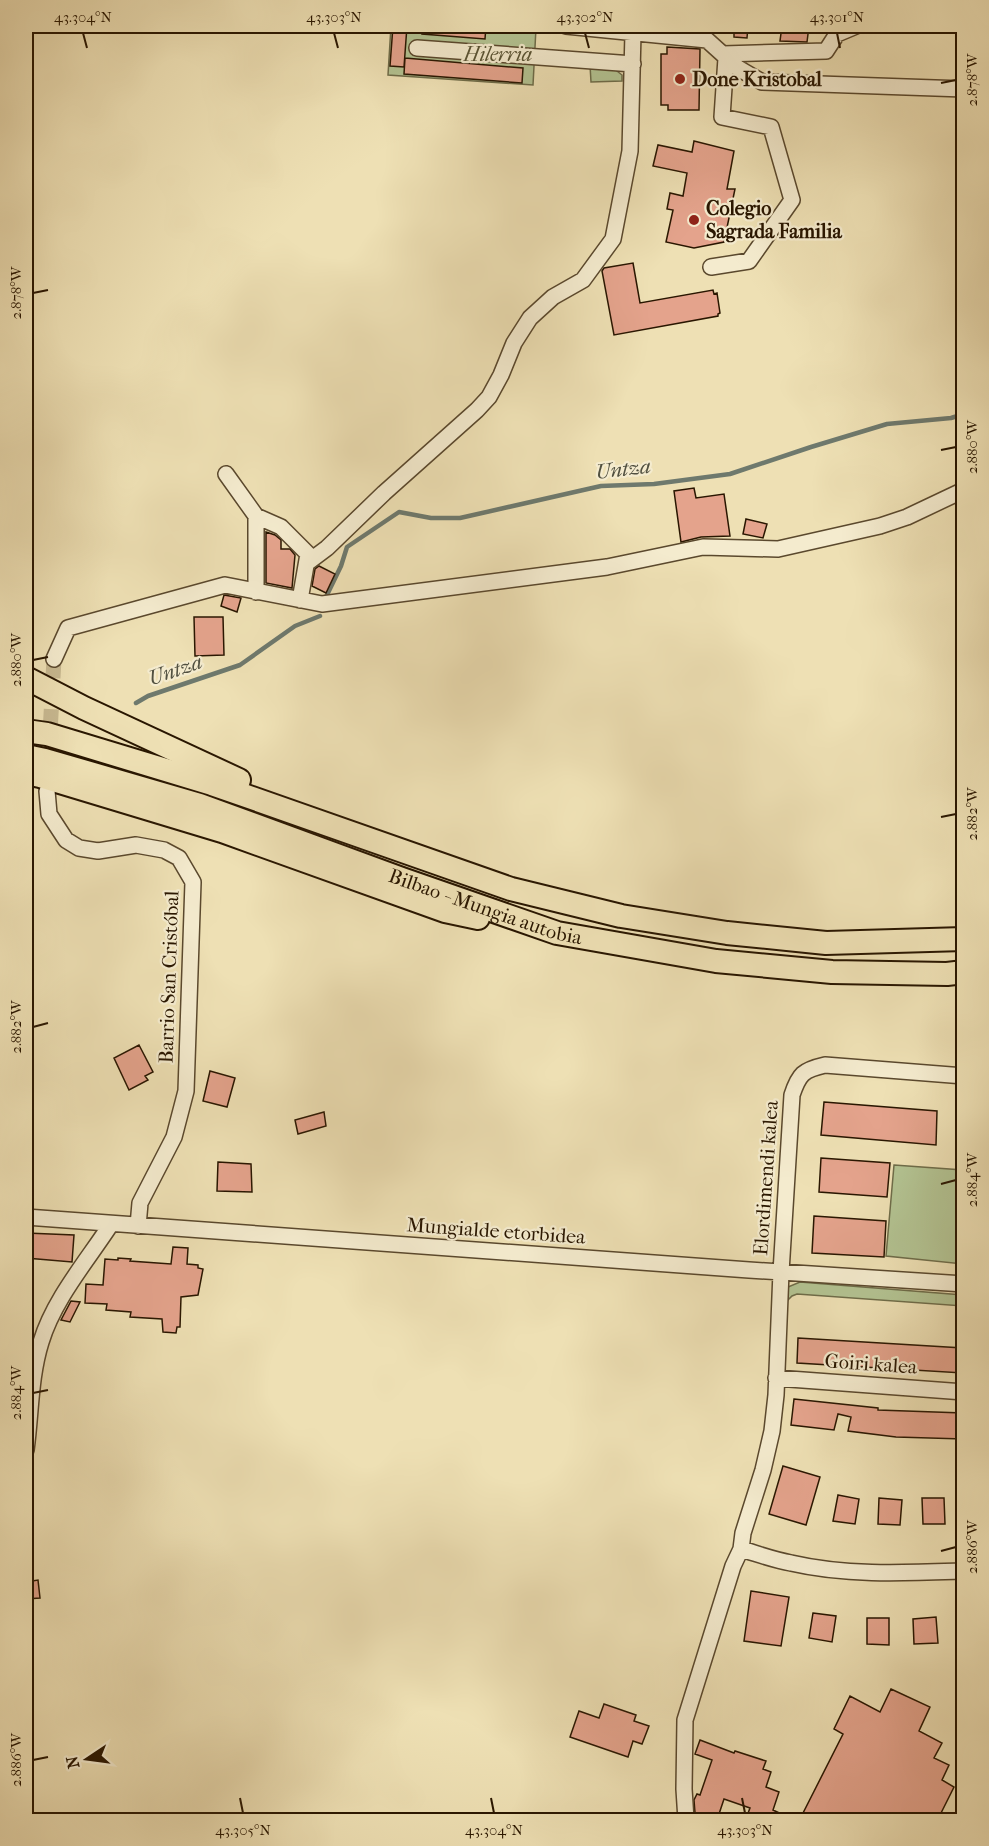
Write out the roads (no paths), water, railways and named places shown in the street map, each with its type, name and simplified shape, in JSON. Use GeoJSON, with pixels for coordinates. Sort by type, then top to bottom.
{"type":"FeatureCollection","features":[{"type":"Feature","properties":{"kind":"highway"},"geometry":{"type":"LineString","coordinates":[[26,678],[84,708],[341,828]]}},
{"type":"Feature","properties":{"kind":"highway","name":"Bilbao - Mungia autobia"},"geometry":{"type":"LineString","coordinates":[[26,731],[47,734],[201,781],[511,889],[621,916],[727,933],[826,943],[963,939]]}},
{"type":"Feature","properties":{"kind":"highway","name":"Bilbao - Mungia autobia"},"geometry":{"type":"LineString","coordinates":[[26,756],[200,805],[557,933],[716,961],[832,972],[946,974],[963,972]]}},
{"type":"Feature","properties":{"kind":"highway"},"geometry":{"type":"LineString","coordinates":[[26,773],[222,831],[445,911],[557,933]]}},
{"type":"Feature","properties":{"kind":"street"},"geometry":{"type":"LineString","coordinates":[[566,26],[633,33],[653,30],[707,40],[738,68],[762,82],[963,89]]}},
{"type":"Feature","properties":{"kind":"street"},"geometry":{"type":"LineString","coordinates":[[724,56],[826,51],[835,30],[856,26]]}},
{"type":"Feature","properties":{"kind":"street"},"geometry":{"type":"LineString","coordinates":[[307,563],[327,549],[384,493],[477,410],[489,397],[514,343],[530,318],[554,297],[583,280],[613,239],[630,152],[633,33]]}},
{"type":"Feature","properties":{"kind":"street"},"geometry":{"type":"LineString","coordinates":[[417,48],[633,64]]}},
{"type":"Feature","properties":{"kind":"street"},"geometry":{"type":"LineString","coordinates":[[711,267],[749,261],[792,200],[771,127],[722,117],[724,56]]}},
{"type":"Feature","properties":{"kind":"street"},"geometry":{"type":"LineString","coordinates":[[226,474],[256,516],[281,527],[308,554],[300,600]]}},
{"type":"Feature","properties":{"kind":"street"},"geometry":{"type":"LineString","coordinates":[[54,658],[68,628],[225,585],[322,604],[607,567],[703,547],[778,549],[889,523],[907,517],[963,490]]}},
{"type":"Feature","properties":{"kind":"street"},"geometry":{"type":"LineString","coordinates":[[255,592],[256,516]]}},
{"type":"Feature","properties":{"kind":"street","name":"Barrio San Cristóbal"},"geometry":{"type":"LineString","coordinates":[[47,791],[49,814],[66,840],[79,848],[98,851],[136,845],[165,850],[179,858],[193,882],[186,1091],[174,1137],[140,1203],[138,1226]]}},
{"type":"Feature","properties":{"kind":"street","name":"Elordimendi kalea"},"geometry":{"type":"LineString","coordinates":[[686,1821],[685,1720],[733,1566],[741,1549],[743,1533],[763,1470],[772,1431],[792,1095],[797,1081],[802,1073],[825,1065],[963,1076]]}},
{"type":"Feature","properties":{"kind":"street","name":"Mungialde etorbidea"},"geometry":{"type":"LineString","coordinates":[[26,1217],[963,1284]]}},
{"type":"Feature","properties":{"kind":"street"},"geometry":{"type":"LineString","coordinates":[[26,1450],[32,1380],[41,1340],[60,1300],[111,1224]]}},
{"type":"Feature","properties":{"kind":"street","name":"Goiri kalea"},"geometry":{"type":"LineString","coordinates":[[776,1378],[963,1392]]}},
{"type":"Feature","properties":{"kind":"street"},"geometry":{"type":"LineString","coordinates":[[741,1549],[791,1563],[827,1569],[868,1573],[963,1571]]}},
{"type":"Feature","properties":{"kind":"waterway","name":"Untza"},"geometry":{"type":"LineString","coordinates":[[326,597],[341,566],[347,547],[399,512],[431,518],[460,518],[601,486],[654,484],[730,474],[887,424],[951,418],[964,414]]}},
{"type":"Feature","properties":{"kind":"waterway","name":"Untza"},"geometry":{"type":"LineString","coordinates":[[136,703],[148,696],[240,665],[295,626],[320,616]]}},
{"type":"Feature","properties":{"kind":"tunnel"},"geometry":{"type":"LineString","coordinates":[[48,770],[54,659]]}},
{"type":"Feature","properties":{"kind":"place","name":"Done Kristobal"},"geometry":{"type":"Point","coordinates":[680,79]}},
{"type":"Feature","properties":{"kind":"place","name":"Colegio Sagrada Familia"},"geometry":{"type":"Point","coordinates":[694,220]}},
{"type":"Feature","properties":{"kind":"park label","name":"Hilerria"},"geometry":{"type":"Point","coordinates":[498,54]}}]}
